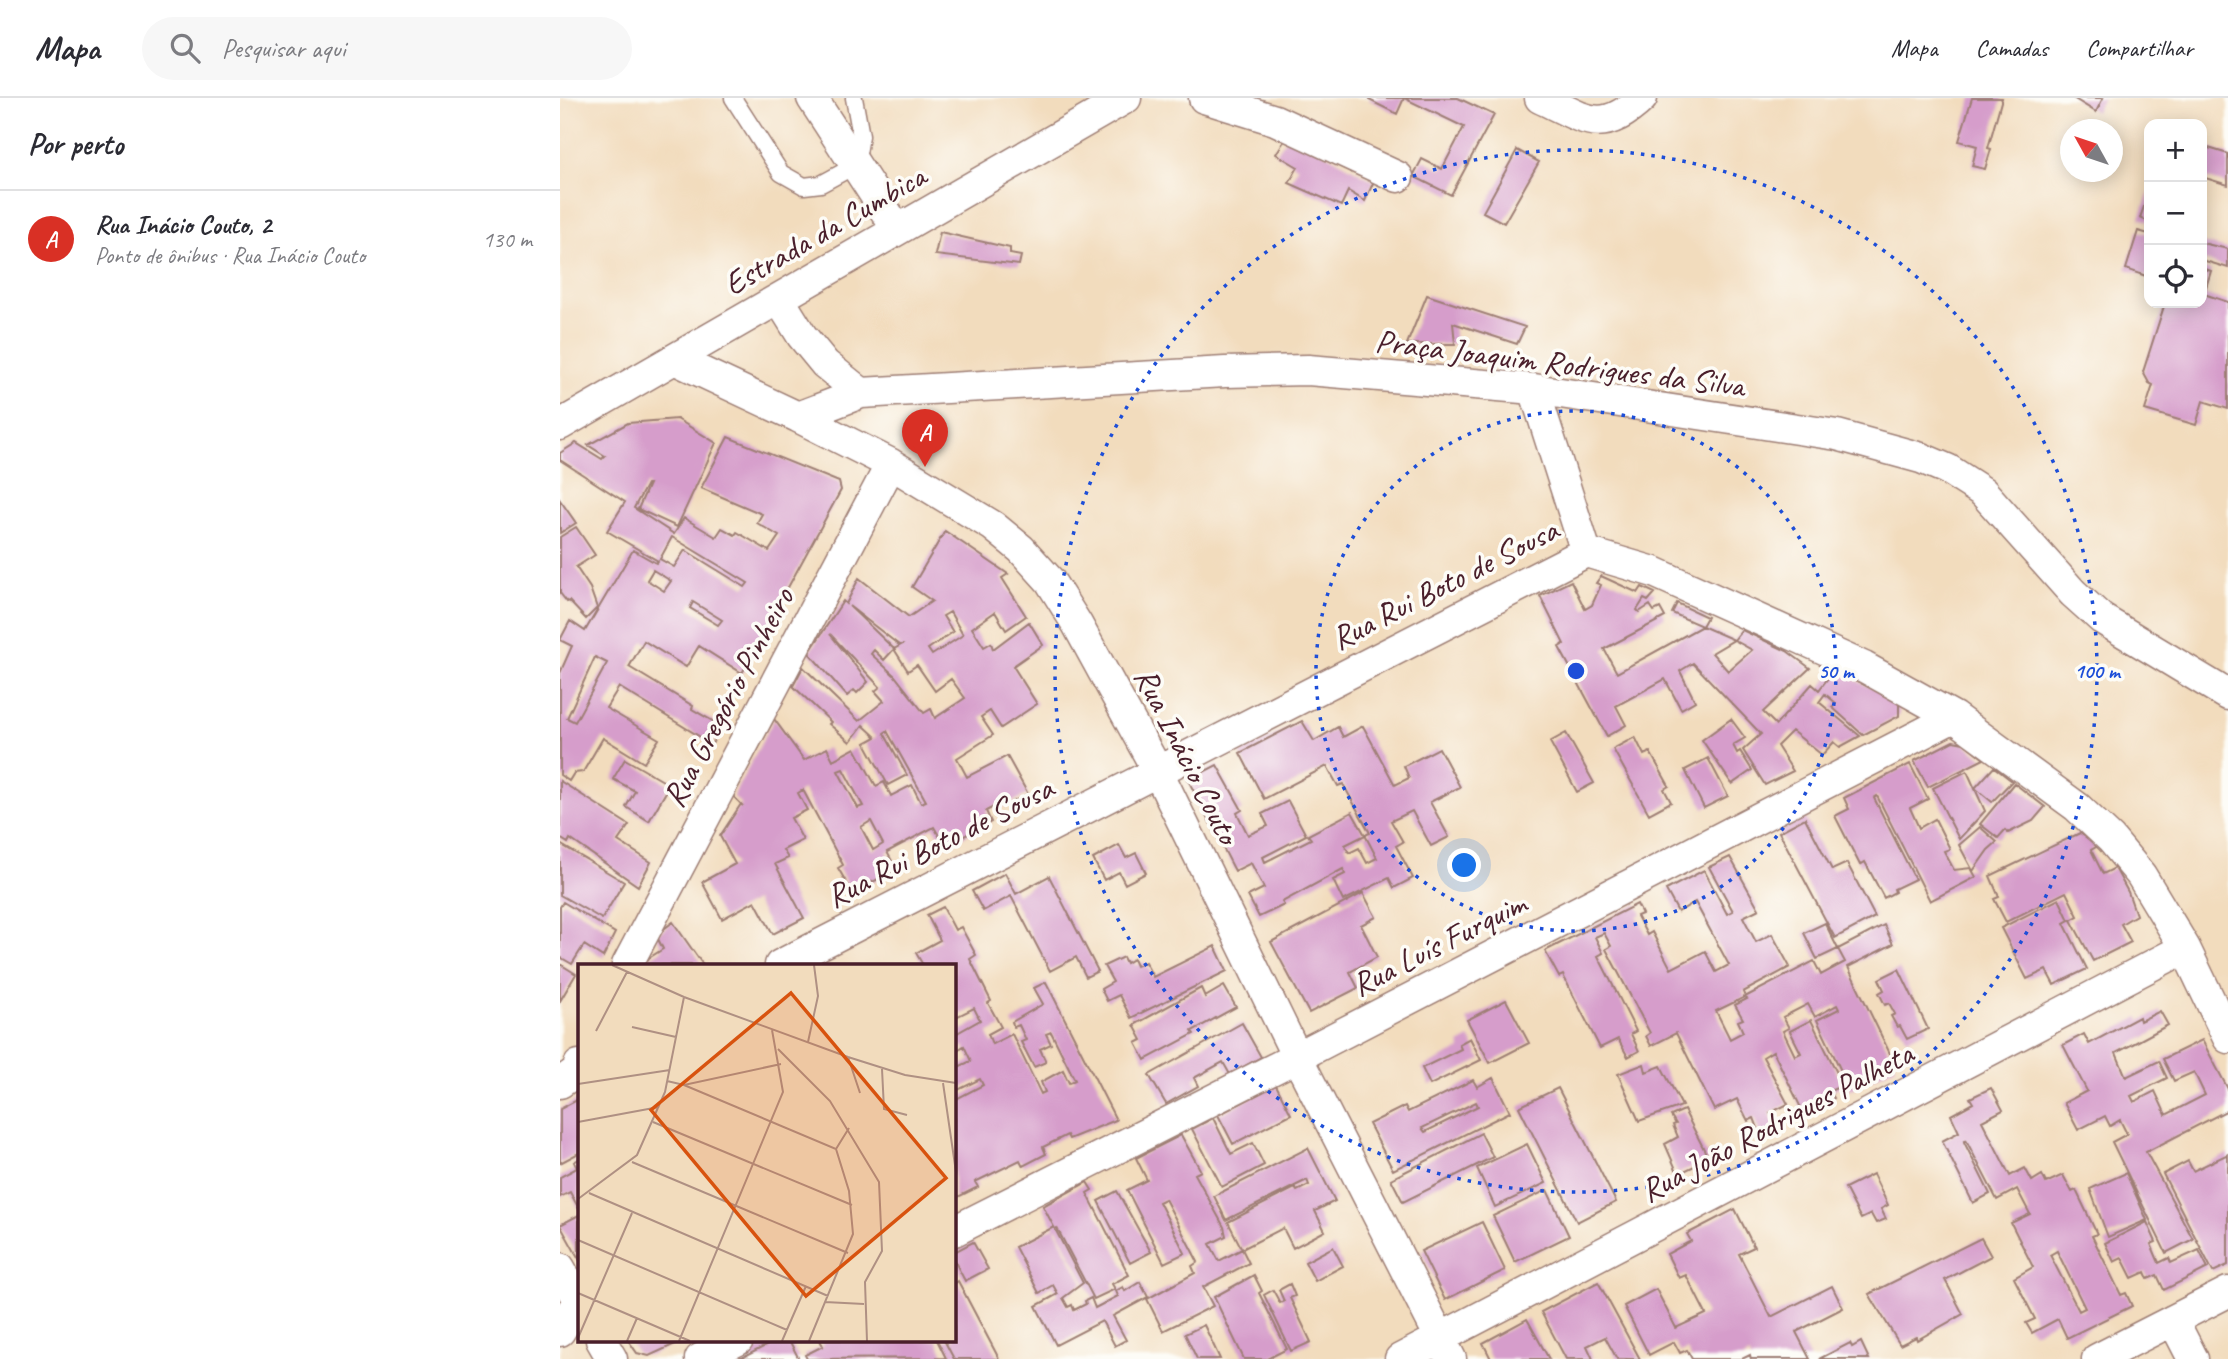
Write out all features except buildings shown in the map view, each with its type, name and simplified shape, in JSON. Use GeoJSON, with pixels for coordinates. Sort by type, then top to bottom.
{"type":"FeatureCollection","features":[{"type":"Feature","properties":{"kind":"street"},"geometry":{"type":"LineString","coordinates":[[812,98],[897,229]]}},
{"type":"Feature","properties":{"kind":"street","name":"Estrada da Cumbica"},"geometry":{"type":"LineString","coordinates":[[560,425],[1126,98]]}},
{"type":"Feature","properties":{"kind":"street"},"geometry":{"type":"LineString","coordinates":[[1204,98],[1275,120],[1398,177]]}},
{"type":"Feature","properties":{"kind":"street"},"geometry":{"type":"LineString","coordinates":[[1540,98],[1586,119],[1606,122],[1631,108],[1642,98]]}},
{"type":"Feature","properties":{"kind":"street"},"geometry":{"type":"LineString","coordinates":[[779,299],[802,336],[825,364],[861,393]]}},
{"type":"Feature","properties":{"kind":"street","name":"Rua Inácio Couto"},"geometry":{"type":"LineString","coordinates":[[674,359],[891,464],[993,526],[1021,550],[1050,581],[1077,624],[1157,770],[1297,1057],[1446,1349]]}},
{"type":"Feature","properties":{"kind":"street","name":"Praça Joaquim Rodrigues da Silva"},"geometry":{"type":"LineString","coordinates":[[798,417],[861,393],[1225,372],[1307,370],[1534,388],[1837,435],[1921,458],[1947,469],[1983,492],[2073,593],[2102,619],[2228,695]]}},
{"type":"Feature","properties":{"kind":"street"},"geometry":{"type":"LineString","coordinates":[[1534,388],[1586,552]]}},
{"type":"Feature","properties":{"kind":"street","name":"Rua Gregório Pinheiro"},"geometry":{"type":"LineString","coordinates":[[628,964],[891,464]]}},
{"type":"Feature","properties":{"kind":"street","name":"Rua Rui Boto de Sousa"},"geometry":{"type":"LineString","coordinates":[[782,964],[1586,552],[1654,572],[1864,667],[1954,716],[2077,807],[2111,839],[2141,874],[2185,948],[2228,1038]]}},
{"type":"Feature","properties":{"kind":"street","name":"Rua Luís Furquim"},"geometry":{"type":"LineString","coordinates":[[956,1230],[1297,1057],[1954,716]]}},
{"type":"Feature","properties":{"kind":"street","name":"Rua João Rodrigues Palheta"},"geometry":{"type":"LineString","coordinates":[[1400,1359],[1446,1349],[2185,948]]}},
{"type":"Feature","properties":{"kind":"street"},"geometry":{"type":"LineString","coordinates":[[560,1268],[578,1299]]}},
{"type":"Feature","properties":{"kind":"street"},"geometry":{"type":"LineString","coordinates":[[2097,1359],[2228,1292]]}},
{"type":"Feature","properties":{"kind":"street"},"geometry":{"type":"LineString","coordinates":[[560,1331],[578,1303]]}},
{"type":"Feature","properties":{"kind":"street"},"geometry":{"type":"LineString","coordinates":[[2173,1320],[2193,1359]]}},
{"type":"Feature","properties":{"kind":"street"},"geometry":{"type":"LineString","coordinates":[[602,1342],[612,1359]]}},
{"type":"Feature","properties":{"kind":"street"},"geometry":{"type":"LineString","coordinates":[[700,1359],[734,1342]]}},
{"type":"Feature","properties":{"kind":"lane"},"geometry":{"type":"LineString","coordinates":[[733,98],[781,173],[804,186],[821,184],[856,165],[861,136],[854,98]]}},
{"type":"Feature","properties":{"kind":"place","name":"Rua Inácio Couto, 2"},"geometry":{"type":"Point","coordinates":[925,467]}}]}
